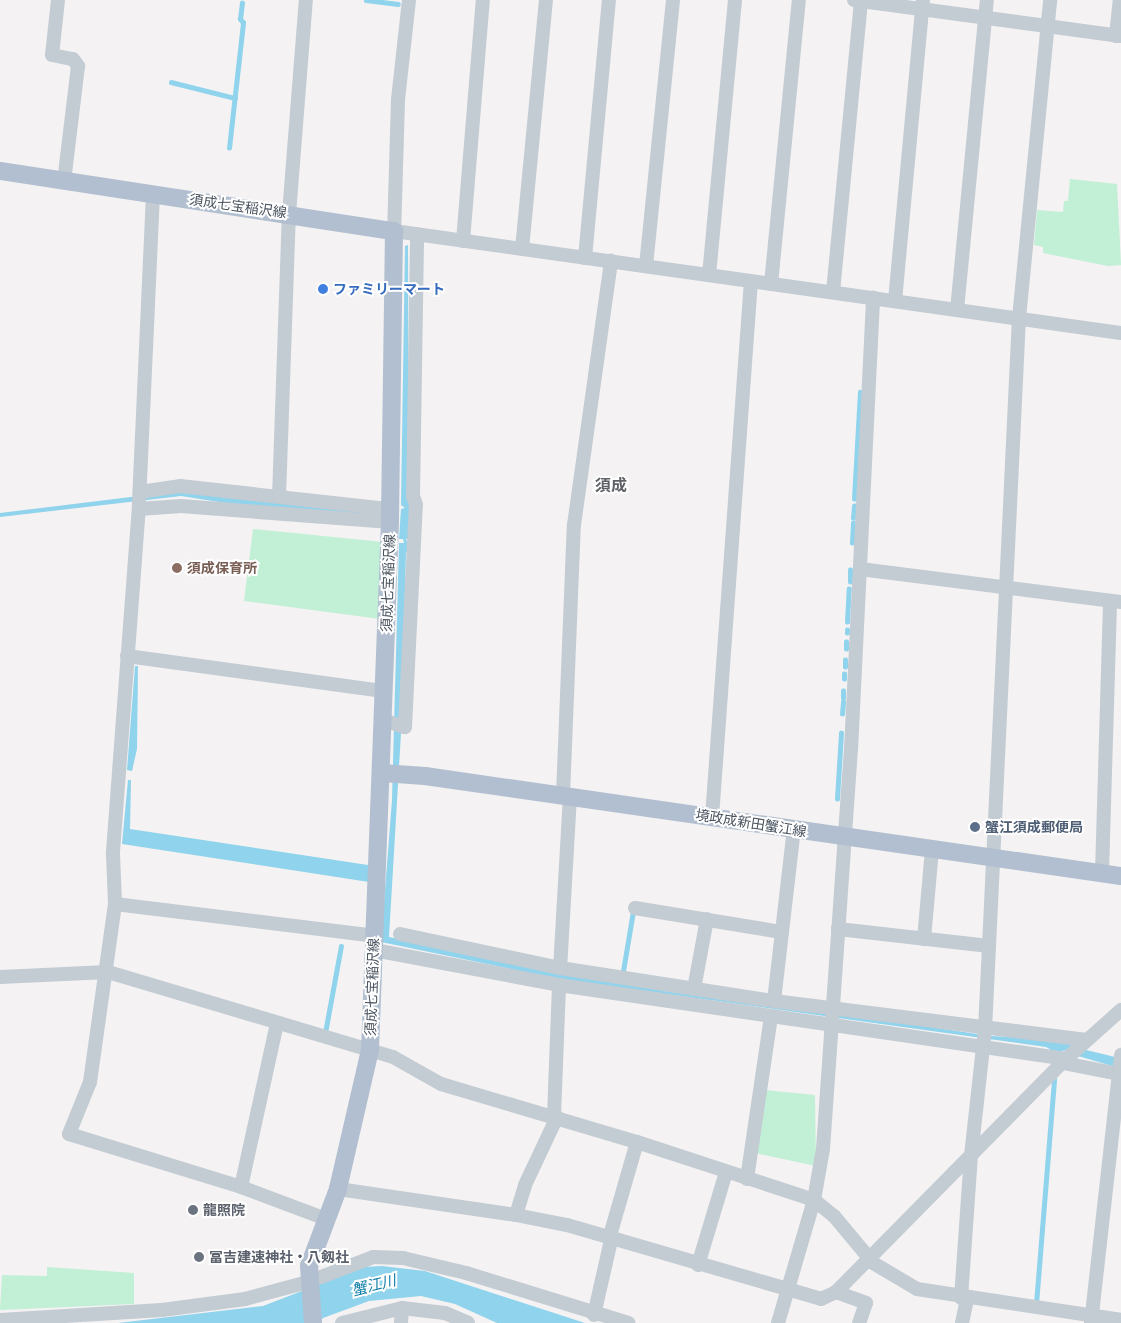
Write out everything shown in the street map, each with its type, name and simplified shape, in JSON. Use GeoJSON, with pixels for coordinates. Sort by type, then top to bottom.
{"type":"FeatureCollection","features":[{"type":"Feature","properties":{"kind":"main road","name":"須成七宝稲沢線"},"geometry":{"type":"LineString","coordinates":[[0,171],[394,231],[390,515],[401,599],[384,691],[393,723],[392,774],[374,943],[370,1050],[338,1189],[309,1266],[308,1283],[313,1323]]}},
{"type":"Feature","properties":{"kind":"main road","name":"境政成新田蟹江線"},"geometry":{"type":"LineString","coordinates":[[392,774],[566,795],[1121,876]]}},
{"type":"Feature","properties":{"kind":"street"},"geometry":{"type":"LineString","coordinates":[[58,0],[52,55],[73,60],[78,66],[64,180]]}},
{"type":"Feature","properties":{"kind":"street"},"geometry":{"type":"LineString","coordinates":[[279,497],[289,214],[306,0]]}},
{"type":"Feature","properties":{"kind":"street"},"geometry":{"type":"LineString","coordinates":[[409,0],[398,100],[394,231],[1019,318],[1121,334]]}},
{"type":"Feature","properties":{"kind":"street"},"geometry":{"type":"LineString","coordinates":[[463,240],[483,0]]}},
{"type":"Feature","properties":{"kind":"street"},"geometry":{"type":"LineString","coordinates":[[522,249],[546,0]]}},
{"type":"Feature","properties":{"kind":"street"},"geometry":{"type":"LineString","coordinates":[[585,258],[609,0]]}},
{"type":"Feature","properties":{"kind":"street"},"geometry":{"type":"LineString","coordinates":[[646,266],[672,0]]}},
{"type":"Feature","properties":{"kind":"street"},"geometry":{"type":"LineString","coordinates":[[709,275],[735,0]]}},
{"type":"Feature","properties":{"kind":"street"},"geometry":{"type":"LineString","coordinates":[[772,284],[799,0]]}},
{"type":"Feature","properties":{"kind":"street"},"geometry":{"type":"LineString","coordinates":[[833,292],[859,0],[923,5],[985,19],[1118,36],[1120,0]]}},
{"type":"Feature","properties":{"kind":"street"},"geometry":{"type":"LineString","coordinates":[[957,310],[987,0]]}},
{"type":"Feature","properties":{"kind":"street"},"geometry":{"type":"LineString","coordinates":[[962,1323],[971,1156],[983,1039],[989,946],[1019,318],[1050,0]]}},
{"type":"Feature","properties":{"kind":"street"},"geometry":{"type":"LineString","coordinates":[[895,301],[923,5]]}},
{"type":"Feature","properties":{"kind":"street"},"geometry":{"type":"LineString","coordinates":[[153,194],[140,500],[113,854],[115,904],[108,972],[90,1082],[69,1134],[241,1187],[326,1219]]}},
{"type":"Feature","properties":{"kind":"street"},"geometry":{"type":"LineString","coordinates":[[393,723],[401,599],[416,506],[413,496],[417,234]]}},
{"type":"Feature","properties":{"kind":"street"},"geometry":{"type":"LineString","coordinates":[[560,968],[574,525],[611,261]]}},
{"type":"Feature","properties":{"kind":"street"},"geometry":{"type":"LineString","coordinates":[[712,816],[751,281]]}},
{"type":"Feature","properties":{"kind":"street"},"geometry":{"type":"LineString","coordinates":[[778,1323],[814,1200],[823,1149],[860,569],[873,298]]}},
{"type":"Feature","properties":{"kind":"street"},"geometry":{"type":"LineString","coordinates":[[140,500],[180,486],[279,497],[390,515]]}},
{"type":"Feature","properties":{"kind":"street"},"geometry":{"type":"LineString","coordinates":[[140,500],[181,506],[390,515]]}},
{"type":"Feature","properties":{"kind":"street"},"geometry":{"type":"LineString","coordinates":[[860,569],[1116,601],[1102,873]]}},
{"type":"Feature","properties":{"kind":"street"},"geometry":{"type":"LineString","coordinates":[[128,656],[384,691]]}},
{"type":"Feature","properties":{"kind":"street"},"geometry":{"type":"LineString","coordinates":[[774,1001],[794,829]]}},
{"type":"Feature","properties":{"kind":"street"},"geometry":{"type":"LineString","coordinates":[[924,939],[932,849]]}},
{"type":"Feature","properties":{"kind":"street"},"geometry":{"type":"LineString","coordinates":[[115,904],[374,943],[559,985],[771,1017],[832,1017]]}},
{"type":"Feature","properties":{"kind":"street"},"geometry":{"type":"LineString","coordinates":[[635,908],[782,932]]}},
{"type":"Feature","properties":{"kind":"street"},"geometry":{"type":"LineString","coordinates":[[694,989],[707,919]]}},
{"type":"Feature","properties":{"kind":"street"},"geometry":{"type":"LineString","coordinates":[[838,929],[989,946]]}},
{"type":"Feature","properties":{"kind":"street"},"geometry":{"type":"LineString","coordinates":[[400,934],[560,968],[774,1001],[832,1017],[983,1039],[1120,1072]]}},
{"type":"Feature","properties":{"kind":"street"},"geometry":{"type":"LineString","coordinates":[[0,977],[108,972],[370,1050],[405,1062],[441,1084],[555,1116],[814,1200],[834,1216],[869,1259],[917,1289],[1091,1320],[1121,1320]]}},
{"type":"Feature","properties":{"kind":"street"},"geometry":{"type":"LineString","coordinates":[[516,1214],[525,1185],[555,1116],[559,985]]}},
{"type":"Feature","properties":{"kind":"street"},"geometry":{"type":"LineString","coordinates":[[338,1189],[516,1214],[567,1225],[698,1265],[821,1299],[836,1292],[1067,1059],[1121,1010]]}},
{"type":"Feature","properties":{"kind":"street"},"geometry":{"type":"LineString","coordinates":[[747,1179],[771,1017]]}},
{"type":"Feature","properties":{"kind":"street"},"geometry":{"type":"LineString","coordinates":[[241,1187],[277,1022]]}},
{"type":"Feature","properties":{"kind":"street"},"geometry":{"type":"LineString","coordinates":[[983,1039],[1085,1042]]}},
{"type":"Feature","properties":{"kind":"street"},"geometry":{"type":"LineString","coordinates":[[1091,1320],[1121,1055]]}},
{"type":"Feature","properties":{"kind":"street"},"geometry":{"type":"LineString","coordinates":[[594,1315],[610,1239],[637,1142]]}},
{"type":"Feature","properties":{"kind":"street"},"geometry":{"type":"LineString","coordinates":[[698,1265],[726,1172]]}},
{"type":"Feature","properties":{"kind":"street"},"geometry":{"type":"LineString","coordinates":[[0,1320],[162,1310],[245,1299],[308,1283],[355,1261],[373,1257],[403,1258],[466,1273],[594,1315],[629,1323]]}},
{"type":"Feature","properties":{"kind":"street"},"geometry":{"type":"LineString","coordinates":[[836,1292],[866,1304],[859,1323]]}},
{"type":"Feature","properties":{"kind":"street"},"geometry":{"type":"LineString","coordinates":[[342,1323],[402,1308],[444,1313],[468,1323]]}},
{"type":"Feature","properties":{"kind":"street"},"geometry":{"type":"LineString","coordinates":[[401,1323],[402,1308]]}},
{"type":"Feature","properties":{"kind":"green space"},"geometry":{"type":"Polygon","coordinates":[[[1070,179],[1117,184],[1121,265],[1108,266],[1043,253],[1043,247],[1034,245],[1037,210],[1063,212],[1064,201],[1068,201],[1070,179]]]}},
{"type":"Feature","properties":{"kind":"green space"},"geometry":{"type":"Polygon","coordinates":[[[253,529],[383,542],[380,619],[244,601],[253,529]]]}},
{"type":"Feature","properties":{"kind":"green space"},"geometry":{"type":"Polygon","coordinates":[[[765,1090],[815,1095],[816,1166],[755,1153],[765,1090]]]}},
{"type":"Feature","properties":{"kind":"green space"},"geometry":{"type":"Polygon","coordinates":[[[47,1267],[134,1273],[134,1304],[0,1310],[2,1275],[47,1276],[47,1267]]]}},
{"type":"Feature","properties":{"kind":"water"},"geometry":{"type":"Polygon","coordinates":[[[408,245],[409,508],[412,509],[411,539],[406,539],[410,549],[406,553],[401,733],[389,937],[559,972],[991,1036],[1079,1040],[1082,1049],[1115,1057],[1116,1067],[1078,1056],[1069,1049],[1056,1053],[1046,1047],[559,979],[381,942],[392,800],[399,543],[404,543],[403,539],[399,539],[401,509],[405,508],[401,505],[405,246],[408,245]]]}},
{"type":"Feature","properties":{"kind":"water"},"geometry":{"type":"Polygon","coordinates":[[[180,491],[383,510],[383,516],[238,505],[181,496],[0,517],[0,513],[180,491]]]}},
{"type":"Feature","properties":{"kind":"water"},"geometry":{"type":"Polygon","coordinates":[[[135,666],[138,666],[137,749],[132,771],[127,770],[135,666]]]}},
{"type":"Feature","properties":{"kind":"water"},"geometry":{"type":"Polygon","coordinates":[[[128,780],[131,780],[130,829],[368,865],[369,882],[122,844],[128,780]]]}},
{"type":"Feature","properties":{"kind":"water","name":"蟹江川"},"geometry":{"type":"Polygon","coordinates":[[[382,1266],[425,1271],[585,1323],[497,1323],[455,1304],[421,1296],[369,1301],[323,1318],[319,1323],[118,1323],[263,1306],[364,1267],[382,1266]]]}},
{"type":"Feature","properties":{"kind":"waterway"},"geometry":{"type":"LineString","coordinates":[[366,0],[398,4]]}},
{"type":"Feature","properties":{"kind":"waterway"},"geometry":{"type":"LineString","coordinates":[[229,148],[243,23],[240,19],[242,3]]}},
{"type":"Feature","properties":{"kind":"waterway"},"geometry":{"type":"LineString","coordinates":[[171,82],[235,98]]}},
{"type":"Feature","properties":{"kind":"waterway"},"geometry":{"type":"LineString","coordinates":[[854,499],[860,392]]}},
{"type":"Feature","properties":{"kind":"waterway"},"geometry":{"type":"LineString","coordinates":[[853,518],[854,506]]}},
{"type":"Feature","properties":{"kind":"waterway"},"geometry":{"type":"LineString","coordinates":[[852,543],[853,523]]}},
{"type":"Feature","properties":{"kind":"waterway"},"geometry":{"type":"LineString","coordinates":[[850,570],[850,582]]}},
{"type":"Feature","properties":{"kind":"waterway"},"geometry":{"type":"LineString","coordinates":[[847,622],[849,589]]}},
{"type":"Feature","properties":{"kind":"waterway"},"geometry":{"type":"LineString","coordinates":[[846,642],[846,649]]}},
{"type":"Feature","properties":{"kind":"waterway"},"geometry":{"type":"LineString","coordinates":[[845,660],[845,667]]}},
{"type":"Feature","properties":{"kind":"waterway"},"geometry":{"type":"LineString","coordinates":[[844,674],[844,679]]}},
{"type":"Feature","properties":{"kind":"waterway"},"geometry":{"type":"LineString","coordinates":[[843,691],[843,698]]}},
{"type":"Feature","properties":{"kind":"waterway"},"geometry":{"type":"LineString","coordinates":[[842,714],[843,702]]}},
{"type":"Feature","properties":{"kind":"waterway"},"geometry":{"type":"LineString","coordinates":[[837,799],[841,733]]}},
{"type":"Feature","properties":{"kind":"waterway"},"geometry":{"type":"LineString","coordinates":[[623,971],[633,911]]}},
{"type":"Feature","properties":{"kind":"waterway"},"geometry":{"type":"LineString","coordinates":[[325,1033],[341,946]]}},
{"type":"Feature","properties":{"kind":"waterway"},"geometry":{"type":"LineString","coordinates":[[1036,1304],[1054,1080]]}},
{"type":"Feature","properties":{"kind":"place","name":"ファミリーマート"},"geometry":{"type":"Point","coordinates":[323,289]}},
{"type":"Feature","properties":{"kind":"place","name":"須成保育所"},"geometry":{"type":"Point","coordinates":[177,568]}},
{"type":"Feature","properties":{"kind":"place","name":"蟹江須成郵便局"},"geometry":{"type":"Point","coordinates":[975,827]}},
{"type":"Feature","properties":{"kind":"place","name":"龍照院"},"geometry":{"type":"Point","coordinates":[193,1210]}},
{"type":"Feature","properties":{"kind":"place","name":"冨吉建速神社・八剱社"},"geometry":{"type":"Point","coordinates":[199,1257]}},
{"type":"Feature","properties":{"kind":"district","name":"須成"},"geometry":{"type":"Point","coordinates":[611,486]}}]}
